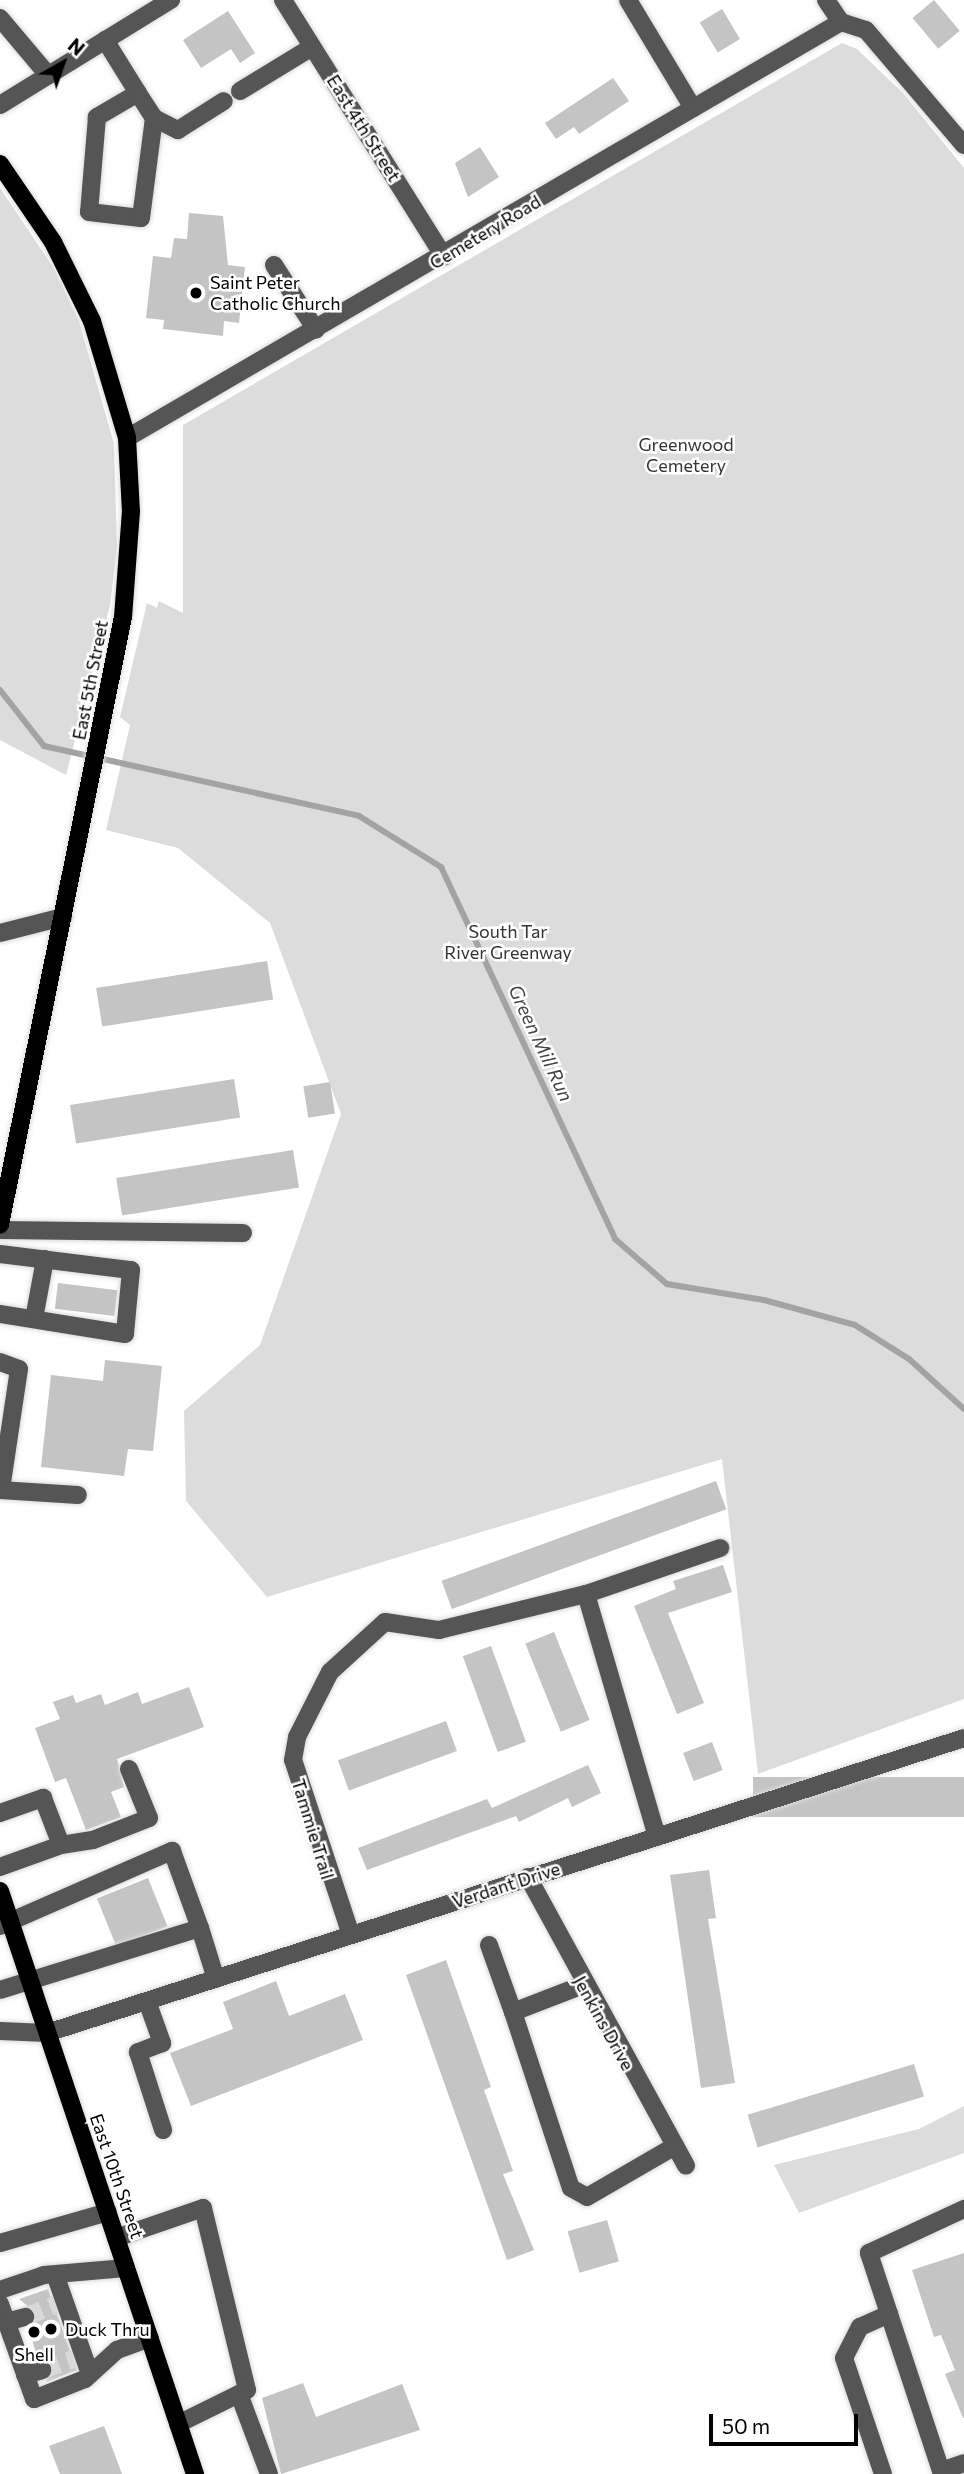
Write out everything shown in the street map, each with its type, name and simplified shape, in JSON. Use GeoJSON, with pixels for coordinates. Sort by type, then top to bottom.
{"type":"FeatureCollection","features":[{"type":"Feature","properties":{"kind":"main road","name":"East 5th Street"},"geometry":{"type":"LineString","coordinates":[[0,164],[76,282],[113,378],[127,438],[128,582],[93,777],[0,1228]]}},
{"type":"Feature","properties":{"kind":"main road","name":"East 10th Street"},"geometry":{"type":"LineString","coordinates":[[0,1891],[4,1922],[30,1980],[195,2474]]}},
{"type":"Feature","properties":{"kind":"street"},"geometry":{"type":"LineString","coordinates":[[0,105],[171,0]]}},
{"type":"Feature","properties":{"kind":"street","name":"East 4th Street"},"geometry":{"type":"LineString","coordinates":[[283,0],[444,257]]}},
{"type":"Feature","properties":{"kind":"street"},"geometry":{"type":"LineString","coordinates":[[628,0],[693,108]]}},
{"type":"Feature","properties":{"kind":"street"},"geometry":{"type":"LineString","coordinates":[[826,0],[841,22],[866,30],[964,145]]}},
{"type":"Feature","properties":{"kind":"street"},"geometry":{"type":"LineString","coordinates":[[0,18],[48,75]]}},
{"type":"Feature","properties":{"kind":"street","name":"Cemetery Road"},"geometry":{"type":"LineString","coordinates":[[127,438],[444,257],[841,22]]}},
{"type":"Feature","properties":{"kind":"street"},"geometry":{"type":"LineString","coordinates":[[104,40],[154,118],[178,130],[224,101]]}},
{"type":"Feature","properties":{"kind":"street"},"geometry":{"type":"LineString","coordinates":[[240,92],[312,47]]}},
{"type":"Feature","properties":{"kind":"street"},"geometry":{"type":"LineString","coordinates":[[138,93],[97,117],[89,212],[141,218],[154,118]]}},
{"type":"Feature","properties":{"kind":"street"},"geometry":{"type":"LineString","coordinates":[[274,265],[316,330]]}},
{"type":"Feature","properties":{"kind":"street"},"geometry":{"type":"LineString","coordinates":[[0,933],[63,917]]}},
{"type":"Feature","properties":{"kind":"street"},"geometry":{"type":"LineString","coordinates":[[0,1228],[243,1233]]}},
{"type":"Feature","properties":{"kind":"street"},"geometry":{"type":"LineString","coordinates":[[0,1254],[131,1269],[125,1334],[0,1314]]}},
{"type":"Feature","properties":{"kind":"street"},"geometry":{"type":"LineString","coordinates":[[34,1319],[45,1259]]}},
{"type":"Feature","properties":{"kind":"street"},"geometry":{"type":"LineString","coordinates":[[0,1362],[19,1369],[1,1489],[78,1495]]}},
{"type":"Feature","properties":{"kind":"street"},"geometry":{"type":"LineString","coordinates":[[657,1837],[586,1594],[720,1548]]}},
{"type":"Feature","properties":{"kind":"street","name":"Tammie Trail"},"geometry":{"type":"LineString","coordinates":[[351,1935],[293,1759],[297,1737],[330,1672],[384,1622],[439,1630],[586,1594]]}},
{"type":"Feature","properties":{"kind":"street","name":"Verdant Drive"},"geometry":{"type":"LineString","coordinates":[[47,2033],[964,1738]]}},
{"type":"Feature","properties":{"kind":"street"},"geometry":{"type":"LineString","coordinates":[[0,1867],[61,1845],[93,1840],[149,1818],[129,1769]]}},
{"type":"Feature","properties":{"kind":"street"},"geometry":{"type":"LineString","coordinates":[[0,1813],[43,1798],[61,1845]]}},
{"type":"Feature","properties":{"kind":"street"},"geometry":{"type":"LineString","coordinates":[[4,1922],[172,1851],[216,1979]]}},
{"type":"Feature","properties":{"kind":"street","name":"Jenkins Drive"},"geometry":{"type":"LineString","coordinates":[[528,1877],[583,1985],[686,2166]]}},
{"type":"Feature","properties":{"kind":"street"},"geometry":{"type":"LineString","coordinates":[[0,1990],[200,1928]]}},
{"type":"Feature","properties":{"kind":"street"},"geometry":{"type":"LineString","coordinates":[[489,1945],[571,2188],[587,2197],[674,2147]]}},
{"type":"Feature","properties":{"kind":"street"},"geometry":{"type":"LineString","coordinates":[[513,2012],[583,1985]]}},
{"type":"Feature","properties":{"kind":"street"},"geometry":{"type":"LineString","coordinates":[[147,2001],[162,2043],[138,2052],[163,2130]]}},
{"type":"Feature","properties":{"kind":"street"},"geometry":{"type":"LineString","coordinates":[[0,2031],[47,2033]]}},
{"type":"Feature","properties":{"kind":"street"},"geometry":{"type":"LineString","coordinates":[[116,2238],[202,2208],[247,2390],[178,2424]]}},
{"type":"Feature","properties":{"kind":"street"},"geometry":{"type":"LineString","coordinates":[[964,2209],[869,2253],[941,2473],[964,2463]]}},
{"type":"Feature","properties":{"kind":"street"},"geometry":{"type":"LineString","coordinates":[[0,2244],[108,2212]]}},
{"type":"Feature","properties":{"kind":"street"},"geometry":{"type":"LineString","coordinates":[[0,2290],[44,2275],[56,2277],[126,2268]]}},
{"type":"Feature","properties":{"kind":"street"},"geometry":{"type":"LineString","coordinates":[[56,2277],[80,2357],[90,2374]]}},
{"type":"Feature","properties":{"kind":"street"},"geometry":{"type":"LineString","coordinates":[[0,2304],[6,2322],[33,2372],[34,2399],[90,2374],[117,2350],[149,2338]]}},
{"type":"Feature","properties":{"kind":"street"},"geometry":{"type":"LineString","coordinates":[[883,2474],[844,2358],[860,2327],[889,2314]]}},
{"type":"Feature","properties":{"kind":"street"},"geometry":{"type":"LineString","coordinates":[[6,2322],[25,2317]]}},
{"type":"Feature","properties":{"kind":"street"},"geometry":{"type":"LineString","coordinates":[[239,2394],[269,2474]]}},
{"type":"Feature","properties":{"kind":"green space"},"geometry":{"type":"Polygon","coordinates":[[[842,43],[857,49],[903,93],[964,168],[964,1699],[758,1774],[722,1459],[267,1597],[186,1501],[184,1411],[260,1345],[341,1114],[270,923],[178,848],[106,830],[130,725],[120,717],[147,603],[157,608],[159,601],[183,613],[183,425],[842,43]]]}},
{"type":"Feature","properties":{"kind":"green space"},"geometry":{"type":"Polygon","coordinates":[[[0,188],[53,267],[79,321],[114,444],[117,548],[110,605],[66,775],[0,740],[0,188]]]}},
{"type":"Feature","properties":{"kind":"green space"},"geometry":{"type":"Polygon","coordinates":[[[964,2106],[964,2153],[799,2213],[774,2165],[919,2129],[964,2106]]]}},
{"type":"Feature","properties":{"kind":"building"},"geometry":{"type":"Polygon","coordinates":[[[934,0],[960,31],[938,49],[913,18],[934,0]]]}},
{"type":"Feature","properties":{"kind":"building"},"geometry":{"type":"Polygon","coordinates":[[[722,9],[740,39],[718,52],[700,22],[722,9]]]}},
{"type":"Feature","properties":{"kind":"building"},"geometry":{"type":"Polygon","coordinates":[[[228,11],[255,53],[240,63],[231,49],[201,68],[183,40],[228,11]]]}},
{"type":"Feature","properties":{"kind":"building"},"geometry":{"type":"Polygon","coordinates":[[[613,78],[629,101],[579,134],[574,127],[556,139],[545,123],[613,78]]]}},
{"type":"Feature","properties":{"kind":"building"},"geometry":{"type":"Polygon","coordinates":[[[480,147],[499,177],[468,197],[455,163],[480,147]]]}},
{"type":"Feature","properties":{"kind":"building","name":"Saint Peter Catholic Church"},"geometry":{"type":"Polygon","coordinates":[[[189,213],[223,216],[228,265],[245,267],[239,323],[224,321],[223,336],[163,329],[164,320],[146,318],[153,256],[171,258],[174,238],[187,239],[189,213]]]}},
{"type":"Feature","properties":{"kind":"building"},"geometry":{"type":"Polygon","coordinates":[[[267,961],[273,1000],[102,1027],[96,988],[267,961]]]}},
{"type":"Feature","properties":{"kind":"building"},"geometry":{"type":"Polygon","coordinates":[[[234,1079],[240,1118],[76,1143],[70,1105],[234,1079]]]}},
{"type":"Feature","properties":{"kind":"building"},"geometry":{"type":"Polygon","coordinates":[[[330,1082],[335,1114],[308,1118],[303,1086],[330,1082]]]}},
{"type":"Feature","properties":{"kind":"building"},"geometry":{"type":"Polygon","coordinates":[[[293,1150],[299,1188],[122,1216],[116,1178],[293,1150]]]}},
{"type":"Feature","properties":{"kind":"building"},"geometry":{"type":"Polygon","coordinates":[[[58,1283],[118,1290],[114,1316],[55,1309],[58,1283]]]}},
{"type":"Feature","properties":{"kind":"building"},"geometry":{"type":"Polygon","coordinates":[[[105,1360],[162,1366],[153,1451],[128,1449],[124,1476],[41,1467],[51,1375],[103,1381],[105,1360]]]}},
{"type":"Feature","properties":{"kind":"building"},"geometry":{"type":"Polygon","coordinates":[[[716,1481],[726,1509],[452,1609],[442,1581],[716,1481]]]}},
{"type":"Feature","properties":{"kind":"building"},"geometry":{"type":"Polygon","coordinates":[[[723,1565],[732,1592],[668,1613],[704,1703],[677,1714],[634,1606],[676,1589],[673,1581],[723,1565]]]}},
{"type":"Feature","properties":{"kind":"building"},"geometry":{"type":"Polygon","coordinates":[[[554,1632],[590,1720],[561,1732],[525,1644],[554,1632]]]}},
{"type":"Feature","properties":{"kind":"building"},"geometry":{"type":"Polygon","coordinates":[[[491,1646],[526,1742],[498,1752],[463,1656],[491,1646]]]}},
{"type":"Feature","properties":{"kind":"building"},"geometry":{"type":"Polygon","coordinates":[[[189,1687],[204,1727],[117,1759],[124,1787],[111,1792],[121,1817],[86,1830],[66,1778],[55,1782],[35,1728],[60,1719],[53,1702],[73,1695],[76,1703],[101,1694],[105,1705],[138,1692],[142,1704],[189,1687]]]}},
{"type":"Feature","properties":{"kind":"building"},"geometry":{"type":"Polygon","coordinates":[[[446,1721],[457,1751],[349,1790],[338,1760],[446,1721]]]}},
{"type":"Feature","properties":{"kind":"building"},"geometry":{"type":"Polygon","coordinates":[[[712,1742],[723,1770],[694,1781],[683,1753],[712,1742]]]}},
{"type":"Feature","properties":{"kind":"building"},"geometry":{"type":"Polygon","coordinates":[[[588,1765],[601,1793],[572,1807],[568,1798],[519,1822],[516,1816],[367,1870],[358,1848],[487,1799],[492,1808],[588,1765]]]}},
{"type":"Feature","properties":{"kind":"building"},"geometry":{"type":"Polygon","coordinates":[[[753,1777],[964,1777],[964,1817],[753,1817],[753,1777]]]}},
{"type":"Feature","properties":{"kind":"building"},"geometry":{"type":"Polygon","coordinates":[[[709,1870],[716,1918],[708,1919],[735,2083],[701,2088],[670,1875],[709,1870]]]}},
{"type":"Feature","properties":{"kind":"building"},"geometry":{"type":"Polygon","coordinates":[[[148,1878],[167,1926],[116,1947],[97,1899],[148,1878]]]}},
{"type":"Feature","properties":{"kind":"building"},"geometry":{"type":"Polygon","coordinates":[[[446,1960],[491,2087],[484,2090],[513,2171],[503,2174],[534,2250],[507,2260],[406,1975],[446,1960]]]}},
{"type":"Feature","properties":{"kind":"building"},"geometry":{"type":"Polygon","coordinates":[[[276,1981],[289,2016],[345,1994],[363,2040],[191,2106],[170,2053],[233,2029],[223,2002],[276,1981]]]}},
{"type":"Feature","properties":{"kind":"building"},"geometry":{"type":"Polygon","coordinates":[[[914,2064],[924,2097],[758,2147],[748,2115],[914,2064]]]}},
{"type":"Feature","properties":{"kind":"building"},"geometry":{"type":"Polygon","coordinates":[[[607,2220],[619,2261],[579,2273],[568,2231],[607,2220]]]}},
{"type":"Feature","properties":{"kind":"building"},"geometry":{"type":"Polygon","coordinates":[[[964,2253],[963,2418],[945,2374],[955,2370],[941,2335],[934,2337],[912,2270],[964,2253]]]}},
{"type":"Feature","properties":{"kind":"building"},"geometry":{"type":"Polygon","coordinates":[[[48,2289],[77,2370],[46,2382],[53,2366],[38,2359],[28,2328],[36,2313],[19,2299],[48,2289]]]}},
{"type":"Feature","properties":{"kind":"building"},"geometry":{"type":"Polygon","coordinates":[[[303,2383],[316,2417],[402,2384],[420,2430],[281,2474],[262,2398],[303,2383]]]}},
{"type":"Feature","properties":{"kind":"building"},"geometry":{"type":"Polygon","coordinates":[[[104,2426],[122,2474],[60,2474],[49,2446],[104,2426]]]}},
{"type":"Feature","properties":{"kind":"waterway","name":"Green Mill Run"},"geometry":{"type":"LineString","coordinates":[[0,690],[44,746],[359,816],[441,867],[615,1239],[667,1284],[764,1300],[855,1325],[909,1359],[964,1409]]}},
{"type":"Feature","properties":{"kind":"tunnel"},"geometry":{"type":"LineString","coordinates":[[25,2317],[59,2303]]}},
{"type":"Feature","properties":{"kind":"tunnel"},"geometry":{"type":"LineString","coordinates":[[42,2370],[76,2358]]}},
{"type":"Feature","properties":{"kind":"place","name":"Saint Peter Catholic Church"},"geometry":{"type":"Point","coordinates":[196,293]}},
{"type":"Feature","properties":{"kind":"place","name":"Duck Thru"},"geometry":{"type":"Point","coordinates":[51,2329]}},
{"type":"Feature","properties":{"kind":"place","name":"Shell"},"geometry":{"type":"Point","coordinates":[34,2332]}},
{"type":"Feature","properties":{"kind":"park label","name":"Greenwood Cemetery"},"geometry":{"type":"Point","coordinates":[686,455]}},
{"type":"Feature","properties":{"kind":"park label","name":"South Tar River Greenway"},"geometry":{"type":"Point","coordinates":[508,942]}}]}
